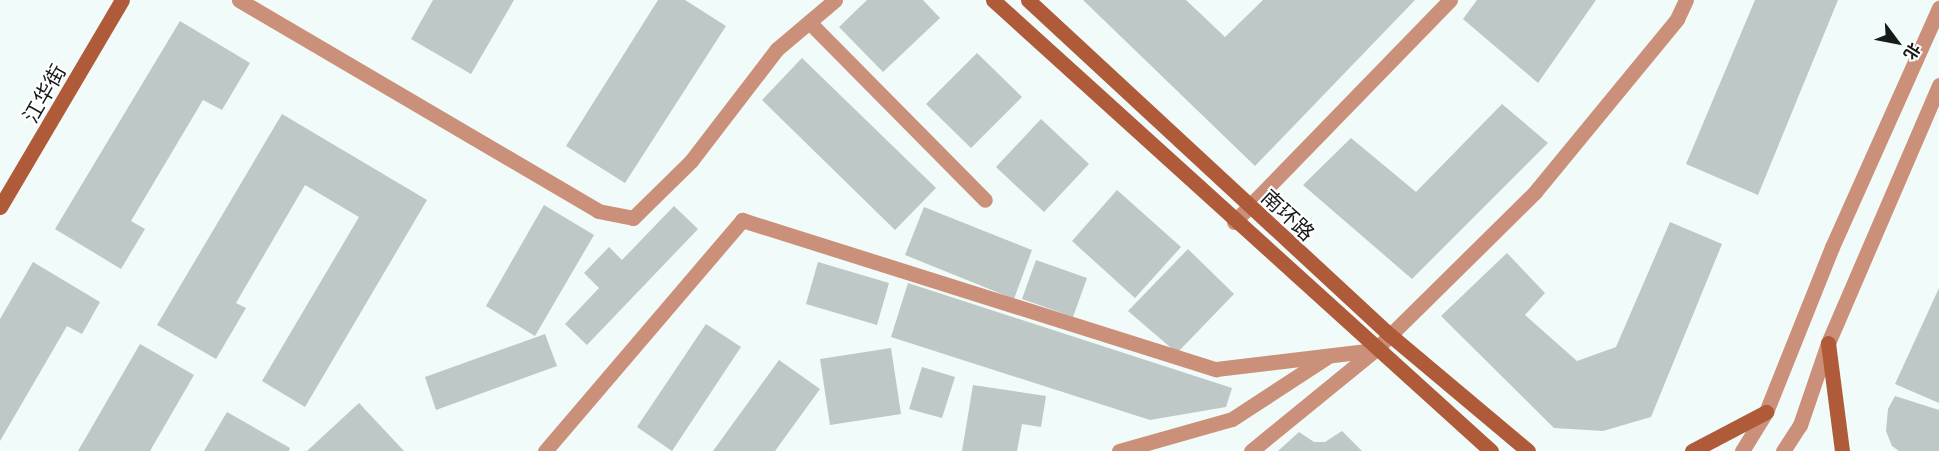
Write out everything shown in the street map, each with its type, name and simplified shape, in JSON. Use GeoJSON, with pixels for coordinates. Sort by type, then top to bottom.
{"type":"FeatureCollection","features":[{"type":"Feature","properties":{"kind":"main road","name":"江华街"},"geometry":{"type":"LineString","coordinates":[[0,207],[122,0]]}},
{"type":"Feature","properties":{"kind":"main road","name":"南环路"},"geometry":{"type":"LineString","coordinates":[[993,0],[1375,350],[1491,451]]}},
{"type":"Feature","properties":{"kind":"main road","name":"南环路"},"geometry":{"type":"LineString","coordinates":[[1028,0],[1390,335],[1528,451]]}},
{"type":"Feature","properties":{"kind":"main road"},"geometry":{"type":"LineString","coordinates":[[1828,343],[1842,451]]}},
{"type":"Feature","properties":{"kind":"main road"},"geometry":{"type":"LineString","coordinates":[[1692,451],[1766,412]]}},
{"type":"Feature","properties":{"kind":"street"},"geometry":{"type":"LineString","coordinates":[[239,0],[598,211],[633,218],[691,161],[777,49],[835,0]]}},
{"type":"Feature","properties":{"kind":"street"},"geometry":{"type":"LineString","coordinates":[[1234,222],[1450,0]]}},
{"type":"Feature","properties":{"kind":"street"},"geometry":{"type":"LineString","coordinates":[[1251,451],[1375,350],[1535,192],[1677,19],[1686,0]]}},
{"type":"Feature","properties":{"kind":"street"},"geometry":{"type":"LineString","coordinates":[[1742,451],[1766,412],[1832,247],[1939,8]]}},
{"type":"Feature","properties":{"kind":"street"},"geometry":{"type":"LineString","coordinates":[[809,22],[984,200]]}},
{"type":"Feature","properties":{"kind":"street"},"geometry":{"type":"LineString","coordinates":[[1783,451],[1800,425],[1828,343],[1939,85]]}},
{"type":"Feature","properties":{"kind":"street"},"geometry":{"type":"LineString","coordinates":[[545,451],[742,220],[1216,369],[1375,350]]}},
{"type":"Feature","properties":{"kind":"street"},"geometry":{"type":"LineString","coordinates":[[1119,451],[1232,419],[1330,355]]}},
{"type":"Feature","properties":{"kind":"building"},"geometry":{"type":"Polygon","coordinates":[[[433,0],[514,0],[471,74],[411,39],[433,0]]]}},
{"type":"Feature","properties":{"kind":"building"},"geometry":{"type":"Polygon","coordinates":[[[658,0],[685,0],[726,26],[625,183],[566,146],[658,0]]]}},
{"type":"Feature","properties":{"kind":"building"},"geometry":{"type":"Polygon","coordinates":[[[867,0],[923,0],[940,18],[883,72],[839,27],[867,0]]]}},
{"type":"Feature","properties":{"kind":"building"},"geometry":{"type":"Polygon","coordinates":[[[1083,0],[1186,0],[1225,37],[1263,0],[1415,0],[1255,166],[1083,0]]]}},
{"type":"Feature","properties":{"kind":"building"},"geometry":{"type":"Polygon","coordinates":[[[1477,0],[1596,0],[1538,83],[1463,19],[1477,0]]]}},
{"type":"Feature","properties":{"kind":"building"},"geometry":{"type":"Polygon","coordinates":[[[1755,0],[1838,0],[1758,195],[1686,164],[1755,0]]]}},
{"type":"Feature","properties":{"kind":"building"},"geometry":{"type":"Polygon","coordinates":[[[180,21],[250,63],[222,110],[203,100],[131,221],[145,229],[121,269],[55,229],[180,21]]]}},
{"type":"Feature","properties":{"kind":"building"},"geometry":{"type":"Polygon","coordinates":[[[977,53],[1022,97],[971,148],[926,104],[977,53]]]}},
{"type":"Feature","properties":{"kind":"building"},"geometry":{"type":"Polygon","coordinates":[[[802,58],[936,188],[895,230],[762,100],[802,58]]]}},
{"type":"Feature","properties":{"kind":"building"},"geometry":{"type":"Polygon","coordinates":[[[1502,104],[1548,143],[1412,279],[1303,185],[1351,138],[1416,192],[1502,104]]]}},
{"type":"Feature","properties":{"kind":"building"},"geometry":{"type":"Polygon","coordinates":[[[282,114],[427,200],[305,407],[262,381],[359,217],[305,185],[236,303],[246,308],[216,359],[157,325],[282,114]]]}},
{"type":"Feature","properties":{"kind":"building"},"geometry":{"type":"Polygon","coordinates":[[[1041,119],[1089,164],[1044,212],[996,167],[1041,119]]]}},
{"type":"Feature","properties":{"kind":"building"},"geometry":{"type":"Polygon","coordinates":[[[1117,190],[1181,247],[1135,298],[1072,241],[1117,190]]]}},
{"type":"Feature","properties":{"kind":"building"},"geometry":{"type":"Polygon","coordinates":[[[544,205],[594,235],[535,336],[486,306],[544,205]]]}},
{"type":"Feature","properties":{"kind":"building"},"geometry":{"type":"Polygon","coordinates":[[[674,206],[698,229],[587,345],[565,324],[599,288],[584,273],[609,247],[622,260],[674,206]]]}},
{"type":"Feature","properties":{"kind":"building"},"geometry":{"type":"Polygon","coordinates":[[[924,207],[1032,250],[1014,299],[905,255],[924,207]]]}},
{"type":"Feature","properties":{"kind":"building"},"geometry":{"type":"Polygon","coordinates":[[[1670,222],[1722,244],[1651,417],[1603,431],[1554,428],[1441,316],[1507,253],[1545,293],[1525,315],[1577,361],[1616,347],[1670,222]]]}},
{"type":"Feature","properties":{"kind":"building"},"geometry":{"type":"Polygon","coordinates":[[[1188,249],[1234,294],[1177,353],[1128,311],[1188,249]]]}},
{"type":"Feature","properties":{"kind":"building"},"geometry":{"type":"Polygon","coordinates":[[[1036,260],[1087,278],[1073,317],[1022,299],[1036,260]]]}},
{"type":"Feature","properties":{"kind":"building"},"geometry":{"type":"Polygon","coordinates":[[[33,262],[100,302],[82,334],[67,326],[0,441],[0,319],[33,262]]]}},
{"type":"Feature","properties":{"kind":"building"},"geometry":{"type":"Polygon","coordinates":[[[818,262],[889,283],[877,325],[806,304],[818,262]]]}},
{"type":"Feature","properties":{"kind":"building"},"geometry":{"type":"Polygon","coordinates":[[[908,283],[1232,388],[1226,407],[1150,420],[891,337],[908,283]]]}},
{"type":"Feature","properties":{"kind":"building"},"geometry":{"type":"Polygon","coordinates":[[[1939,288],[1939,403],[1895,384],[1939,288]]]}},
{"type":"Feature","properties":{"kind":"building"},"geometry":{"type":"Polygon","coordinates":[[[706,324],[741,347],[672,451],[637,427],[706,324]]]}},
{"type":"Feature","properties":{"kind":"building"},"geometry":{"type":"Polygon","coordinates":[[[545,334],[557,366],[436,410],[425,377],[545,334]]]}},
{"type":"Feature","properties":{"kind":"building"},"geometry":{"type":"Polygon","coordinates":[[[140,344],[194,375],[150,451],[78,451],[140,344]]]}},
{"type":"Feature","properties":{"kind":"building"},"geometry":{"type":"Polygon","coordinates":[[[891,348],[901,414],[830,425],[820,359],[891,348]]]}},
{"type":"Feature","properties":{"kind":"building"},"geometry":{"type":"Polygon","coordinates":[[[779,360],[820,389],[775,451],[713,451],[779,360]]]}},
{"type":"Feature","properties":{"kind":"building"},"geometry":{"type":"Polygon","coordinates":[[[922,367],[955,377],[942,418],[909,409],[922,367]]]}},
{"type":"Feature","properties":{"kind":"building"},"geometry":{"type":"Polygon","coordinates":[[[973,385],[1046,396],[1041,427],[1022,424],[1017,451],[962,451],[973,385]]]}},
{"type":"Feature","properties":{"kind":"building"},"geometry":{"type":"Polygon","coordinates":[[[1895,396],[1939,410],[1939,451],[1899,451],[1892,446],[1886,431],[1888,409],[1895,396]]]}},
{"type":"Feature","properties":{"kind":"building"},"geometry":{"type":"Polygon","coordinates":[[[359,403],[404,451],[307,451],[359,403]]]}},
{"type":"Feature","properties":{"kind":"building"},"geometry":{"type":"Polygon","coordinates":[[[227,412],[290,448],[289,451],[204,451],[227,412]]]}},
{"type":"Feature","properties":{"kind":"building"},"geometry":{"type":"Polygon","coordinates":[[[1342,431],[1362,451],[1278,451],[1299,432],[1314,442],[1325,442],[1342,431]]]}}]}
